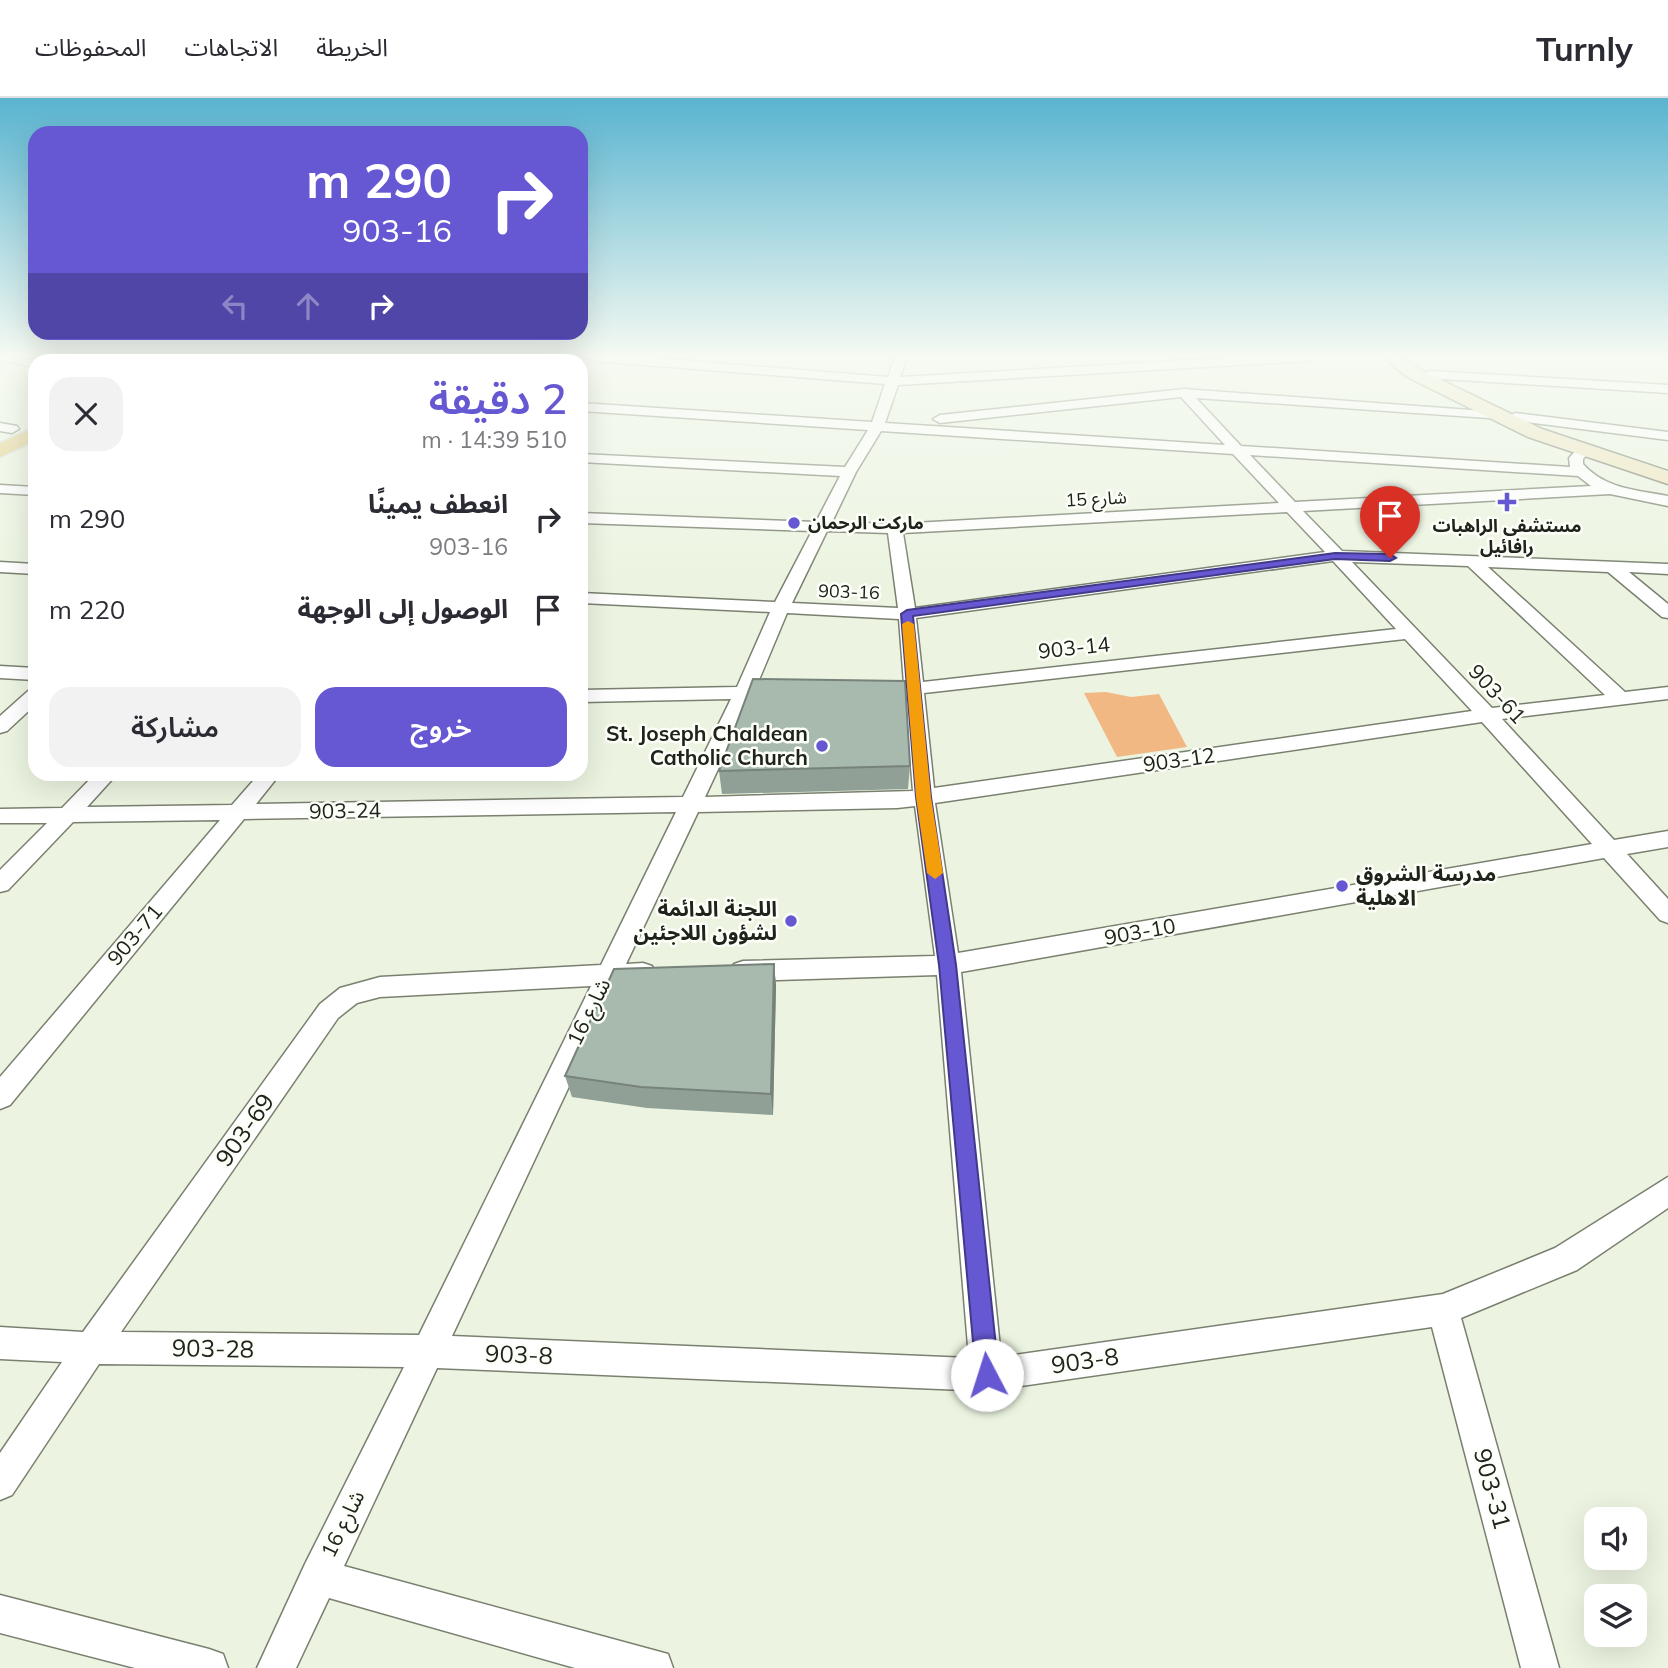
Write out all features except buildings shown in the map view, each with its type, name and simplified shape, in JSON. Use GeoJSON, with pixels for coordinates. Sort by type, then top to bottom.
{"type":"FeatureCollection","features":[{"type":"Feature","properties":{"kind":"main road"},"geometry":{"type":"LineString","coordinates":[[1538,430],[1583,451],[1668,478]]}},
{"type":"Feature","properties":{"kind":"main road"},"geometry":{"type":"LineString","coordinates":[[1547,430],[1668,471]]}},
{"type":"Feature","properties":{"kind":"main road"},"geometry":{"type":"LineString","coordinates":[[0,451],[28,437]]}},
{"type":"Feature","properties":{"kind":"street","name":"شارع 16"},"geometry":{"type":"LineString","coordinates":[[276,1668],[744,693],[781,608],[849,472],[874,430]]}},
{"type":"Feature","properties":{"kind":"street"},"geometry":{"type":"LineString","coordinates":[[953,430],[1581,472],[1612,489],[1668,501]]}},
{"type":"Feature","properties":{"kind":"street"},"geometry":{"type":"LineString","coordinates":[[1219,430],[1290,508]]}},
{"type":"Feature","properties":{"kind":"street"},"geometry":{"type":"LineString","coordinates":[[1622,430],[1668,436]]}},
{"type":"Feature","properties":{"kind":"street"},"geometry":{"type":"LineString","coordinates":[[1581,472],[1576,465],[1576,458],[1583,451]]}},
{"type":"Feature","properties":{"kind":"street"},"geometry":{"type":"LineString","coordinates":[[588,458],[849,472]]}},
{"type":"Feature","properties":{"kind":"street"},"geometry":{"type":"LineString","coordinates":[[0,489],[28,491]]}},
{"type":"Feature","properties":{"kind":"street","name":"شارع 15"},"geometry":{"type":"LineString","coordinates":[[588,518],[895,529],[1612,489]]}},
{"type":"Feature","properties":{"kind":"street","name":"903-61"},"geometry":{"type":"LineString","coordinates":[[1290,508],[1487,715],[1668,914]]}},
{"type":"Feature","properties":{"kind":"street"},"geometry":{"type":"LineString","coordinates":[[895,529],[907,614],[924,797],[948,965],[987,1375]]}},
{"type":"Feature","properties":{"kind":"street","name":"903-16"},"geometry":{"type":"LineString","coordinates":[[588,598],[907,614],[1335,556],[1668,569]]}},
{"type":"Feature","properties":{"kind":"street"},"geometry":{"type":"LineString","coordinates":[[1472,561],[1620,698]]}},
{"type":"Feature","properties":{"kind":"street"},"geometry":{"type":"LineString","coordinates":[[1611,566],[1668,613]]}},
{"type":"Feature","properties":{"kind":"street"},"geometry":{"type":"LineString","coordinates":[[0,567],[28,569]]}},
{"type":"Feature","properties":{"kind":"street","name":"903-14"},"geometry":{"type":"LineString","coordinates":[[874,690],[914,689],[1408,633]]}},
{"type":"Feature","properties":{"kind":"street"},"geometry":{"type":"LineString","coordinates":[[0,672],[28,674]]}},
{"type":"Feature","properties":{"kind":"street"},"geometry":{"type":"LineString","coordinates":[[588,695],[770,692]]}},
{"type":"Feature","properties":{"kind":"street","name":"903-12"},"geometry":{"type":"LineString","coordinates":[[689,806],[897,801],[1487,715],[1668,693]]}},
{"type":"Feature","properties":{"kind":"street"},"geometry":{"type":"LineString","coordinates":[[0,727],[28,701]]}},
{"type":"Feature","properties":{"kind":"street"},"geometry":{"type":"LineString","coordinates":[[0,884],[100,781]]}},
{"type":"Feature","properties":{"kind":"street","name":"903-71"},"geometry":{"type":"LineString","coordinates":[[0,1097],[264,781]]}},
{"type":"Feature","properties":{"kind":"street","name":"903-24"},"geometry":{"type":"LineString","coordinates":[[0,816],[689,806]]}},
{"type":"Feature","properties":{"kind":"street","name":"903-10"},"geometry":{"type":"LineString","coordinates":[[716,971],[948,965],[1668,839]]}},
{"type":"Feature","properties":{"kind":"street"},"geometry":{"type":"LineString","coordinates":[[607,974],[662,973]]}},
{"type":"Feature","properties":{"kind":"street","name":"903-69"},"geometry":{"type":"LineString","coordinates":[[0,1483],[91,1348],[329,1011],[349,995],[380,987],[607,974]]}},
{"type":"Feature","properties":{"kind":"street","name":"903-8"},"geometry":{"type":"LineString","coordinates":[[427,1351],[987,1375],[1443,1310],[1566,1259],[1668,1191]]}},
{"type":"Feature","properties":{"kind":"street","name":"903-31"},"geometry":{"type":"LineString","coordinates":[[1443,1310],[1540,1668]]}},
{"type":"Feature","properties":{"kind":"street","name":"903-28"},"geometry":{"type":"LineString","coordinates":[[0,1343],[91,1348],[427,1351]]}},
{"type":"Feature","properties":{"kind":"street"},"geometry":{"type":"LineString","coordinates":[[318,1577],[590,1661],[654,1668]]}},
{"type":"Feature","properties":{"kind":"street"},"geometry":{"type":"LineString","coordinates":[[0,1614],[209,1668]]}},
{"type":"Feature","properties":{"kind":"shaded area"},"geometry":{"type":"Polygon","coordinates":[[[1106,692],[1131,697],[1159,694],[1187,747],[1117,757],[1084,693],[1106,692]]]}},
{"type":"Feature","properties":{"kind":"slow traffic"},"geometry":{"type":"LineString","coordinates":[[908,624],[924,797],[935,873]]}},
{"type":"Feature","properties":{"kind":"place","name":"مستشفى الراهبات رافائيل"},"geometry":{"type":"Point","coordinates":[1507,502]}},
{"type":"Feature","properties":{"kind":"place","name":"ماركت الرحمان"},"geometry":{"type":"Point","coordinates":[794,523]}},
{"type":"Feature","properties":{"kind":"place","name":"St. Joseph Chaldean Catholic Church"},"geometry":{"type":"Point","coordinates":[822,746]}},
{"type":"Feature","properties":{"kind":"place","name":"مدرسة الشروق الاهلية"},"geometry":{"type":"Point","coordinates":[1342,886]}},
{"type":"Feature","properties":{"kind":"place","name":"اللجنة الدائمة لشؤون اللاجئين"},"geometry":{"type":"Point","coordinates":[791,921]}},
{"type":"Feature","properties":{"kind":"route"},"geometry":{"type":"LineString","coordinates":[[987,1375],[948,965],[924,797],[907,614],[1335,556],[1390,558]]}}]}
